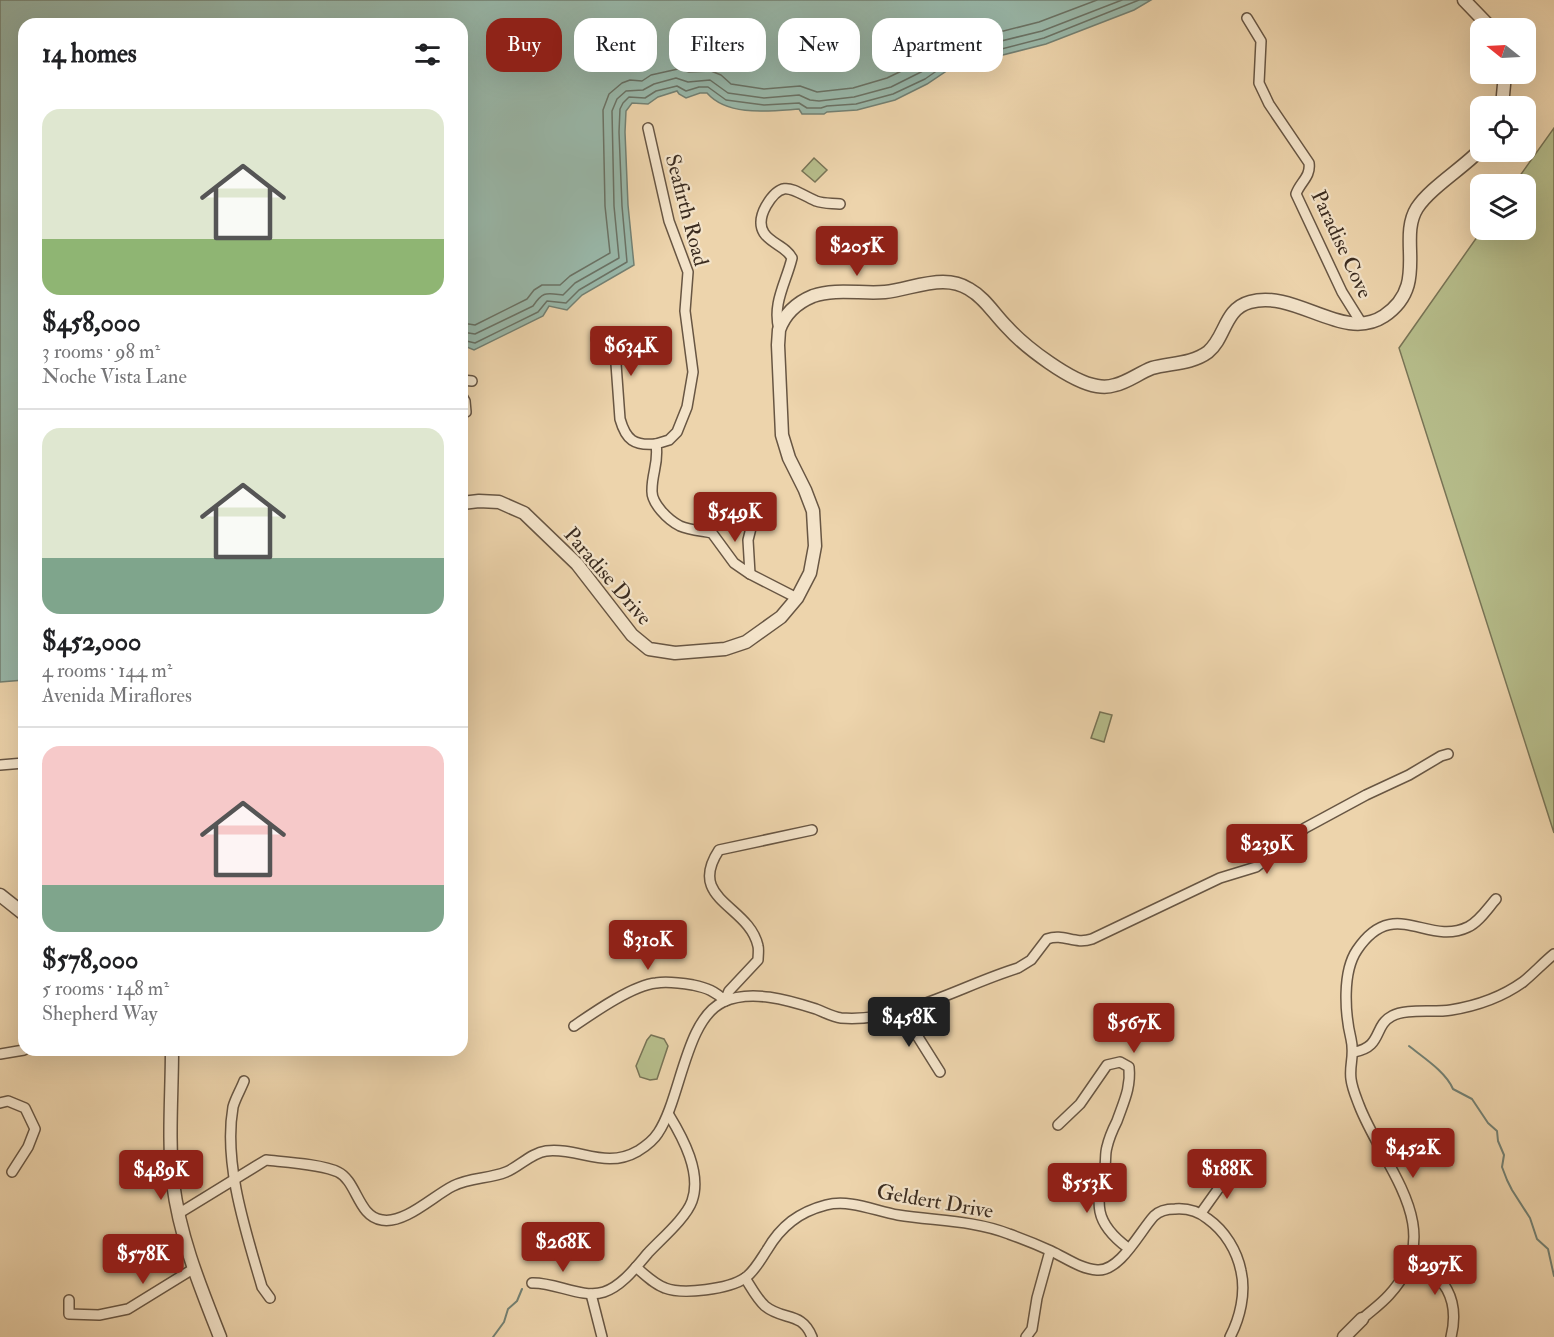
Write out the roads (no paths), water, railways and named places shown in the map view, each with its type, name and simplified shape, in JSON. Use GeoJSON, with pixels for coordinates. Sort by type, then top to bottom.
{"type":"FeatureCollection","features":[{"type":"Feature","properties":{"kind":"street"},"geometry":{"type":"LineString","coordinates":[[1464,0],[1481,18]]}},
{"type":"Feature","properties":{"kind":"street","name":"Paradise Cove"},"geometry":{"type":"LineString","coordinates":[[1247,18],[1261,41],[1259,84],[1269,104],[1309,163],[1310,170],[1307,177],[1299,184],[1296,194],[1342,292],[1362,324]]}},
{"type":"Feature","properties":{"kind":"street","name":"Seafirth Road"},"geometry":{"type":"LineString","coordinates":[[648,128],[669,221],[688,272],[685,311],[693,372],[687,407],[677,432],[669,440],[656,444]]}},
{"type":"Feature","properties":{"kind":"street"},"geometry":{"type":"LineString","coordinates":[[779,330],[793,307],[819,294],[885,292],[934,283],[953,283],[978,295],[1014,335],[1037,353],[1082,381],[1099,387],[1108,387],[1154,368],[1200,357],[1215,344],[1229,315],[1235,309],[1250,302],[1277,300],[1344,322],[1362,324],[1377,320],[1391,310],[1406,287],[1412,265],[1411,226],[1417,208],[1470,159]]}},
{"type":"Feature","properties":{"kind":"street"},"geometry":{"type":"LineString","coordinates":[[779,330],[776,318],[777,300],[792,258],[786,250],[764,233],[761,220],[765,208],[777,192],[787,188],[796,190],[818,202],[840,204]]}},
{"type":"Feature","properties":{"kind":"street","name":"Paradise Drive"},"geometry":{"type":"LineString","coordinates":[[468,502],[499,502],[524,513],[578,564],[632,635],[649,649],[675,653],[736,647],[756,636],[785,613],[797,598],[808,577],[815,546],[814,520],[810,501],[789,458],[782,435],[779,330]]}},
{"type":"Feature","properties":{"kind":"street"},"geometry":{"type":"LineString","coordinates":[[596,339],[612,345],[615,350],[620,419],[623,430],[630,439],[638,444],[656,444],[657,464],[652,490],[653,499],[668,518],[680,526],[712,533],[734,563],[750,574],[797,598]]}},
{"type":"Feature","properties":{"kind":"street"},"geometry":{"type":"LineString","coordinates":[[750,574],[748,540],[754,516]]}},
{"type":"Feature","properties":{"kind":"street"},"geometry":{"type":"LineString","coordinates":[[782,590],[785,613]]}},
{"type":"Feature","properties":{"kind":"street"},"geometry":{"type":"LineString","coordinates":[[178,1214],[266,1160],[339,1172],[350,1184],[370,1216],[381,1220],[392,1220],[404,1217],[463,1181],[507,1172],[545,1151],[606,1160],[630,1156],[648,1145],[658,1134],[669,1115],[697,1030],[716,1006],[725,1000],[748,997],[773,998],[839,1018],[874,1018],[901,1010],[1018,968],[1031,960],[1047,939],[1059,937],[1083,943],[1220,878],[1256,867],[1305,828],[1409,775],[1441,756],[1449,754]]}},
{"type":"Feature","properties":{"kind":"street"},"geometry":{"type":"LineString","coordinates":[[0,765],[18,764]]}},
{"type":"Feature","properties":{"kind":"street"},"geometry":{"type":"LineString","coordinates":[[725,1000],[729,991],[758,960],[758,946],[750,928],[714,891],[708,878],[710,863],[719,850],[812,830]]}},
{"type":"Feature","properties":{"kind":"street"},"geometry":{"type":"LineString","coordinates":[[0,895],[18,909]]}},
{"type":"Feature","properties":{"kind":"street"},"geometry":{"type":"LineString","coordinates":[[1344,1337],[1390,1294],[1401,1280],[1410,1261],[1414,1232],[1410,1207],[1403,1189],[1364,1117],[1353,1090],[1351,1075],[1354,1052],[1347,1020],[1350,963],[1357,950],[1383,926],[1404,922],[1437,931],[1460,930],[1473,924],[1496,898]]}},
{"type":"Feature","properties":{"kind":"street"},"geometry":{"type":"LineString","coordinates":[[1354,1052],[1374,1042],[1384,1021],[1392,1015],[1405,1012],[1452,1010],[1491,999],[1523,981],[1554,954]]}},
{"type":"Feature","properties":{"kind":"street"},"geometry":{"type":"LineString","coordinates":[[574,1026],[637,989],[655,982],[683,983],[702,987],[715,991],[725,1000]]}},
{"type":"Feature","properties":{"kind":"street"},"geometry":{"type":"LineString","coordinates":[[901,1010],[940,1072]]}},
{"type":"Feature","properties":{"kind":"street"},"geometry":{"type":"LineString","coordinates":[[0,1054],[18,1051]]}},
{"type":"Feature","properties":{"kind":"street"},"geometry":{"type":"LineString","coordinates":[[172,1056],[172,1167],[178,1214],[186,1249],[220,1337]]}},
{"type":"Feature","properties":{"kind":"street"},"geometry":{"type":"LineString","coordinates":[[1058,1125],[1080,1104],[1107,1065],[1120,1062],[1129,1067],[1131,1082],[1106,1149],[1106,1162],[1098,1194],[1101,1216],[1116,1239],[1128,1248]]}},
{"type":"Feature","properties":{"kind":"street"},"geometry":{"type":"LineString","coordinates":[[244,1081],[233,1106],[232,1148],[235,1179],[262,1287],[270,1298]]}},
{"type":"Feature","properties":{"kind":"street"},"geometry":{"type":"LineString","coordinates":[[0,1102],[8,1101],[25,1108],[35,1129],[28,1147],[12,1172]]}},
{"type":"Feature","properties":{"kind":"street"},"geometry":{"type":"LineString","coordinates":[[532,1283],[591,1294],[613,1288],[636,1267],[686,1212],[692,1200],[693,1174],[682,1137],[669,1115]]}},
{"type":"Feature","properties":{"kind":"street"},"geometry":{"type":"LineString","coordinates":[[1230,1337],[1236,1325],[1244,1282],[1235,1250],[1226,1235],[1201,1213],[1226,1178],[1239,1172]]}},
{"type":"Feature","properties":{"kind":"street","name":"Geldert Drive"},"geometry":{"type":"LineString","coordinates":[[745,1278],[784,1226],[808,1210],[830,1204],[854,1205],[897,1215],[982,1225],[1050,1251],[1076,1264],[1097,1270],[1110,1268],[1119,1261],[1155,1215],[1168,1209],[1181,1208],[1201,1213]]}},
{"type":"Feature","properties":{"kind":"street"},"geometry":{"type":"LineString","coordinates":[[1026,1337],[1032,1329],[1037,1298],[1050,1251]]}},
{"type":"Feature","properties":{"kind":"street"},"geometry":{"type":"LineString","coordinates":[[1410,1261],[1428,1268],[1445,1285],[1454,1314],[1451,1337]]}},
{"type":"Feature","properties":{"kind":"street"},"geometry":{"type":"LineString","coordinates":[[636,1267],[654,1282],[674,1291],[730,1285],[745,1278],[766,1307],[802,1321],[812,1337]]}},
{"type":"Feature","properties":{"kind":"street"},"geometry":{"type":"LineString","coordinates":[[69,1300],[69,1314],[99,1315],[128,1309],[193,1269]]}},
{"type":"Feature","properties":{"kind":"street"},"geometry":{"type":"LineString","coordinates":[[591,1294],[602,1337]]}},
{"type":"Feature","properties":{"kind":"street"},"geometry":{"type":"LineString","coordinates":[[1354,1337],[1362,1319]]}},
{"type":"Feature","properties":{"kind":"water"},"geometry":{"type":"Polygon","coordinates":[[[0,0],[1151,0],[1134,10],[1046,44],[1003,55],[1003,18],[872,18],[872,72],[945,72],[895,100],[857,110],[824,114],[802,114],[799,109],[750,111],[726,106],[707,93],[686,98],[677,91],[658,97],[648,104],[632,103],[626,111],[625,132],[628,205],[634,265],[582,295],[567,310],[549,306],[543,316],[474,350],[468,348],[468,18],[18,18],[18,680],[0,682],[0,0]]]}},
{"type":"Feature","properties":{"kind":"waterway"},"geometry":{"type":"LineString","coordinates":[[1409,1046],[1440,1071],[1453,1089],[1472,1099],[1488,1123],[1497,1131],[1498,1141],[1504,1155],[1502,1167],[1507,1180],[1530,1218],[1537,1239],[1548,1249],[1554,1276]]}},
{"type":"Feature","properties":{"kind":"waterway"},"geometry":{"type":"LineString","coordinates":[[493,1337],[504,1322],[508,1309],[517,1301],[522,1289]]}}]}
